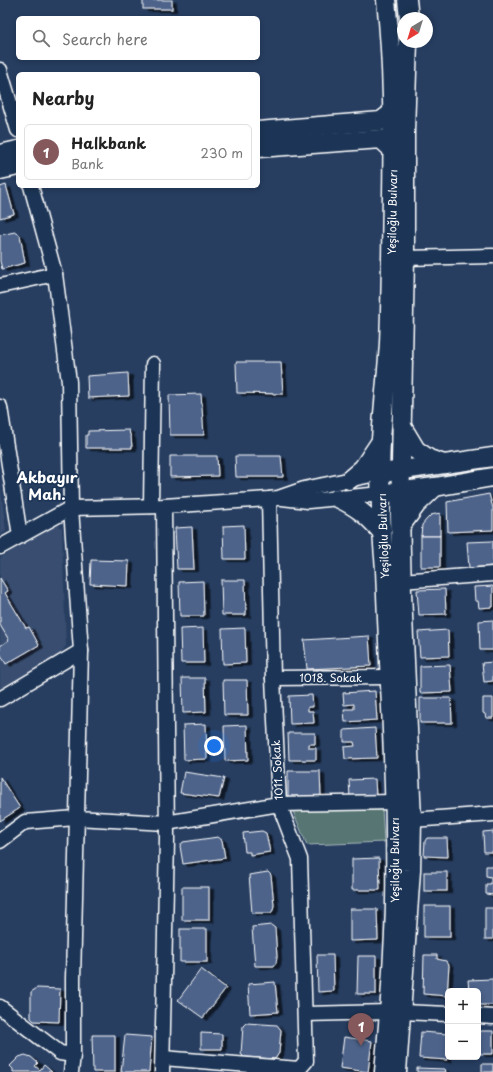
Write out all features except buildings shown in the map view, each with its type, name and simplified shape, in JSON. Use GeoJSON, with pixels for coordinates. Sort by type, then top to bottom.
{"type":"FeatureCollection","features":[{"type":"Feature","properties":{"kind":"main road","name":"Yeşiloğlu Bulvarı"},"geometry":{"type":"LineString","coordinates":[[386,0],[393,112],[393,150],[389,344],[381,441],[380,473],[394,802],[398,1072]]}},
{"type":"Feature","properties":{"kind":"main road"},"geometry":{"type":"LineString","coordinates":[[407,0],[408,12]]}},
{"type":"Feature","properties":{"kind":"main road","name":"Yeşiloğlu Bulvarı"},"geometry":{"type":"LineString","coordinates":[[384,1072],[396,1012],[411,870],[412,820],[401,581],[400,527],[405,258],[405,130],[408,48]]}},
{"type":"Feature","properties":{"kind":"main road"},"geometry":{"type":"LineString","coordinates":[[260,131],[381,121],[393,112]]}},
{"type":"Feature","properties":{"kind":"main road"},"geometry":{"type":"LineString","coordinates":[[260,148],[380,139],[393,150]]}},
{"type":"Feature","properties":{"kind":"main road"},"geometry":{"type":"LineString","coordinates":[[0,154],[16,150]]}},
{"type":"Feature","properties":{"kind":"main road"},"geometry":{"type":"LineString","coordinates":[[0,170],[16,166]]}},
{"type":"Feature","properties":{"kind":"main road"},"geometry":{"type":"LineString","coordinates":[[401,425],[416,450],[429,460],[445,464]]}},
{"type":"Feature","properties":{"kind":"main road"},"geometry":{"type":"LineString","coordinates":[[349,480],[363,468],[381,441]]}},
{"type":"Feature","properties":{"kind":"main road"},"geometry":{"type":"LineString","coordinates":[[380,473],[493,457]]}},
{"type":"Feature","properties":{"kind":"main road"},"geometry":{"type":"LineString","coordinates":[[381,494],[435,488],[493,477]]}},
{"type":"Feature","properties":{"kind":"main road"},"geometry":{"type":"LineString","coordinates":[[400,527],[416,505],[435,488]]}},
{"type":"Feature","properties":{"kind":"main road"},"geometry":{"type":"LineString","coordinates":[[338,498],[354,506],[382,531]]}},
{"type":"Feature","properties":{"kind":"street"},"geometry":{"type":"LineString","coordinates":[[0,70],[16,123]]}},
{"type":"Feature","properties":{"kind":"street"},"geometry":{"type":"LineString","coordinates":[[32,188],[55,274],[70,382],[71,508],[81,651],[76,818],[73,1055],[71,1072]]}},
{"type":"Feature","properties":{"kind":"street"},"geometry":{"type":"LineString","coordinates":[[405,258],[493,256]]}},
{"type":"Feature","properties":{"kind":"street"},"geometry":{"type":"LineString","coordinates":[[0,286],[55,274]]}},
{"type":"Feature","properties":{"kind":"street"},"geometry":{"type":"LineString","coordinates":[[154,364],[166,823],[163,1065],[238,1068]]}},
{"type":"Feature","properties":{"kind":"street"},"geometry":{"type":"LineString","coordinates":[[0,407],[20,536]]}},
{"type":"Feature","properties":{"kind":"street"},"geometry":{"type":"LineString","coordinates":[[273,498],[304,489],[380,473]]}},
{"type":"Feature","properties":{"kind":"street"},"geometry":{"type":"LineString","coordinates":[[0,547],[71,508],[158,506],[273,498],[308,501],[381,494]]}},
{"type":"Feature","properties":{"kind":"street","name":"1011. Sokak"},"geometry":{"type":"LineString","coordinates":[[238,1068],[299,1069],[306,1061],[300,859],[278,804],[273,678],[273,498]]}},
{"type":"Feature","properties":{"kind":"street"},"geometry":{"type":"LineString","coordinates":[[401,581],[493,574]]}},
{"type":"Feature","properties":{"kind":"street"},"geometry":{"type":"LineString","coordinates":[[0,699],[81,651]]}},
{"type":"Feature","properties":{"kind":"street","name":"1018. Sokak"},"geometry":{"type":"LineString","coordinates":[[273,678],[389,677]]}},
{"type":"Feature","properties":{"kind":"street"},"geometry":{"type":"LineString","coordinates":[[0,841],[25,822],[76,818],[166,823],[278,804],[394,802]]}},
{"type":"Feature","properties":{"kind":"street"},"geometry":{"type":"LineString","coordinates":[[412,820],[493,814]]}},
{"type":"Feature","properties":{"kind":"street"},"geometry":{"type":"LineString","coordinates":[[0,1007],[60,1053],[73,1055]]}},
{"type":"Feature","properties":{"kind":"street"},"geometry":{"type":"LineString","coordinates":[[305,1014],[396,1012],[445,1014]]}},
{"type":"Feature","properties":{"kind":"street"},"geometry":{"type":"LineString","coordinates":[[481,1016],[493,1017]]}},
{"type":"Feature","properties":{"kind":"shaded area"},"geometry":{"type":"Polygon","coordinates":[[[0,482],[6,531],[0,535],[0,482]]]}},
{"type":"Feature","properties":{"kind":"shaded area"},"geometry":{"type":"Polygon","coordinates":[[[56,523],[62,528],[66,646],[58,657],[0,690],[0,558],[56,523]]]}},
{"type":"Feature","properties":{"kind":"green space"},"geometry":{"type":"Polygon","coordinates":[[[382,808],[384,842],[307,845],[292,809],[382,808]]]}},
{"type":"Feature","properties":{"kind":"place","name":"Halkbank"},"geometry":{"type":"Point","coordinates":[361,1046]}},
{"type":"Feature","properties":{"kind":"district","name":"Akbayır Mah."},"geometry":{"type":"Point","coordinates":[47,484]}}]}
